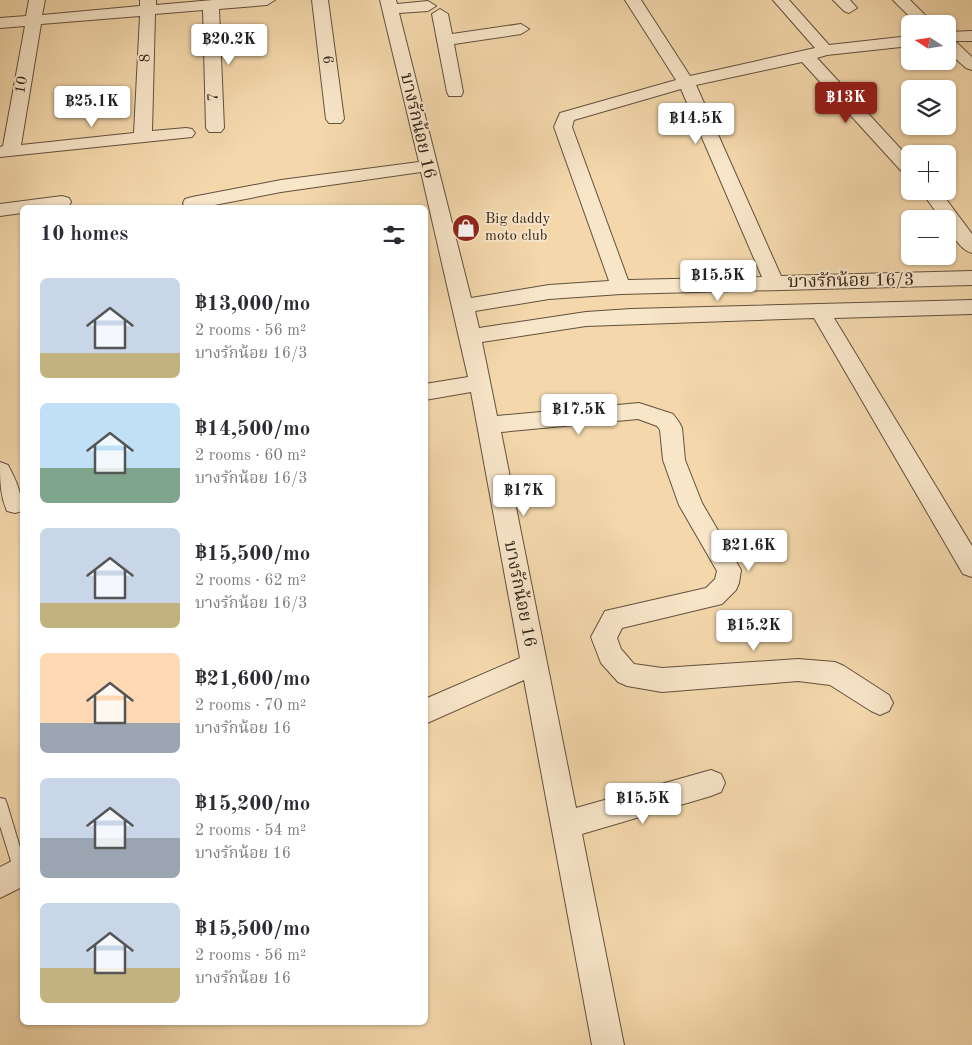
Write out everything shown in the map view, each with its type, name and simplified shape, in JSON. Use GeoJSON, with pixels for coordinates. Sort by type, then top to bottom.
{"type":"FeatureCollection","features":[{"type":"Feature","properties":{"kind":"street","name":"10"},"geometry":{"type":"LineString","coordinates":[[5,151],[37,0]]}},
{"type":"Feature","properties":{"kind":"street"},"geometry":{"type":"LineString","coordinates":[[0,22],[34,20],[148,5],[211,5],[256,0]]}},
{"type":"Feature","properties":{"kind":"street","name":"6"},"geometry":{"type":"LineString","coordinates":[[320,0],[335,120]]}},
{"type":"Feature","properties":{"kind":"street"},"geometry":{"type":"LineString","coordinates":[[632,0],[686,82],[774,282]]}},
{"type":"Feature","properties":{"kind":"street"},"geometry":{"type":"LineString","coordinates":[[781,0],[825,50]]}},
{"type":"Feature","properties":{"kind":"street"},"geometry":{"type":"LineString","coordinates":[[902,0],[917,15]]}},
{"type":"Feature","properties":{"kind":"street","name":"8"},"geometry":{"type":"LineString","coordinates":[[143,136],[148,5]]}},
{"type":"Feature","properties":{"kind":"street","name":"7"},"geometry":{"type":"LineString","coordinates":[[211,5],[215,128]]}},
{"type":"Feature","properties":{"kind":"street"},"geometry":{"type":"LineString","coordinates":[[390,5],[434,10],[445,40],[455,92]]}},
{"type":"Feature","properties":{"kind":"street","name":"บางรักน้อย 16"},"geometry":{"type":"LineString","coordinates":[[390,5],[471,337],[608,1045]]}},
{"type":"Feature","properties":{"kind":"street"},"geometry":{"type":"LineString","coordinates":[[445,40],[521,29]]}},
{"type":"Feature","properties":{"kind":"street"},"geometry":{"type":"LineString","coordinates":[[956,37],[972,36]]}},
{"type":"Feature","properties":{"kind":"street"},"geometry":{"type":"LineString","coordinates":[[621,287],[563,127],[566,117],[686,82],[806,56],[825,50],[901,42]]}},
{"type":"Feature","properties":{"kind":"street"},"geometry":{"type":"LineString","coordinates":[[956,51],[972,65]]}},
{"type":"Feature","properties":{"kind":"street"},"geometry":{"type":"LineString","coordinates":[[806,56],[901,160]]}},
{"type":"Feature","properties":{"kind":"street"},"geometry":{"type":"LineString","coordinates":[[5,151],[98,144],[143,136],[186,133]]}},
{"type":"Feature","properties":{"kind":"street"},"geometry":{"type":"LineString","coordinates":[[192,203],[281,186],[428,166]]}},
{"type":"Feature","properties":{"kind":"street"},"geometry":{"type":"LineString","coordinates":[[937,200],[972,247]]}},
{"type":"Feature","properties":{"kind":"street"},"geometry":{"type":"LineString","coordinates":[[39,205],[62,202]]}},
{"type":"Feature","properties":{"kind":"street"},"geometry":{"type":"LineString","coordinates":[[0,210],[20,207]]}},
{"type":"Feature","properties":{"kind":"street","name":"บางรักน้อย 16/3"},"geometry":{"type":"LineString","coordinates":[[462,306],[549,292],[621,287],[972,278]]}},
{"type":"Feature","properties":{"kind":"street"},"geometry":{"type":"LineString","coordinates":[[577,291],[586,319]]}},
{"type":"Feature","properties":{"kind":"street"},"geometry":{"type":"LineString","coordinates":[[471,337],[586,319],[631,316],[972,307]]}},
{"type":"Feature","properties":{"kind":"street"},"geometry":{"type":"LineString","coordinates":[[820,311],[972,567]]}},
{"type":"Feature","properties":{"kind":"street"},"geometry":{"type":"LineString","coordinates":[[428,392],[479,384]]}},
{"type":"Feature","properties":{"kind":"street"},"geometry":{"type":"LineString","coordinates":[[488,426],[639,411],[665,420],[671,428],[674,460],[680,479],[691,505],[729,570],[727,583],[713,597],[614,619],[604,637],[610,655],[628,674],[662,680],[798,670],[835,674],[880,703]]}},
{"type":"Feature","properties":{"kind":"street"},"geometry":{"type":"LineString","coordinates":[[0,471],[16,504]]}},
{"type":"Feature","properties":{"kind":"street"},"geometry":{"type":"LineString","coordinates":[[428,711],[534,664]]}},
{"type":"Feature","properties":{"kind":"street"},"geometry":{"type":"LineString","coordinates":[[564,825],[711,783]]}},
{"type":"Feature","properties":{"kind":"lane"},"geometry":{"type":"LineString","coordinates":[[0,804],[15,875]]}},
{"type":"Feature","properties":{"kind":"place","name":"Big daddy moto club"},"geometry":{"type":"Point","coordinates":[466,228]}}]}
